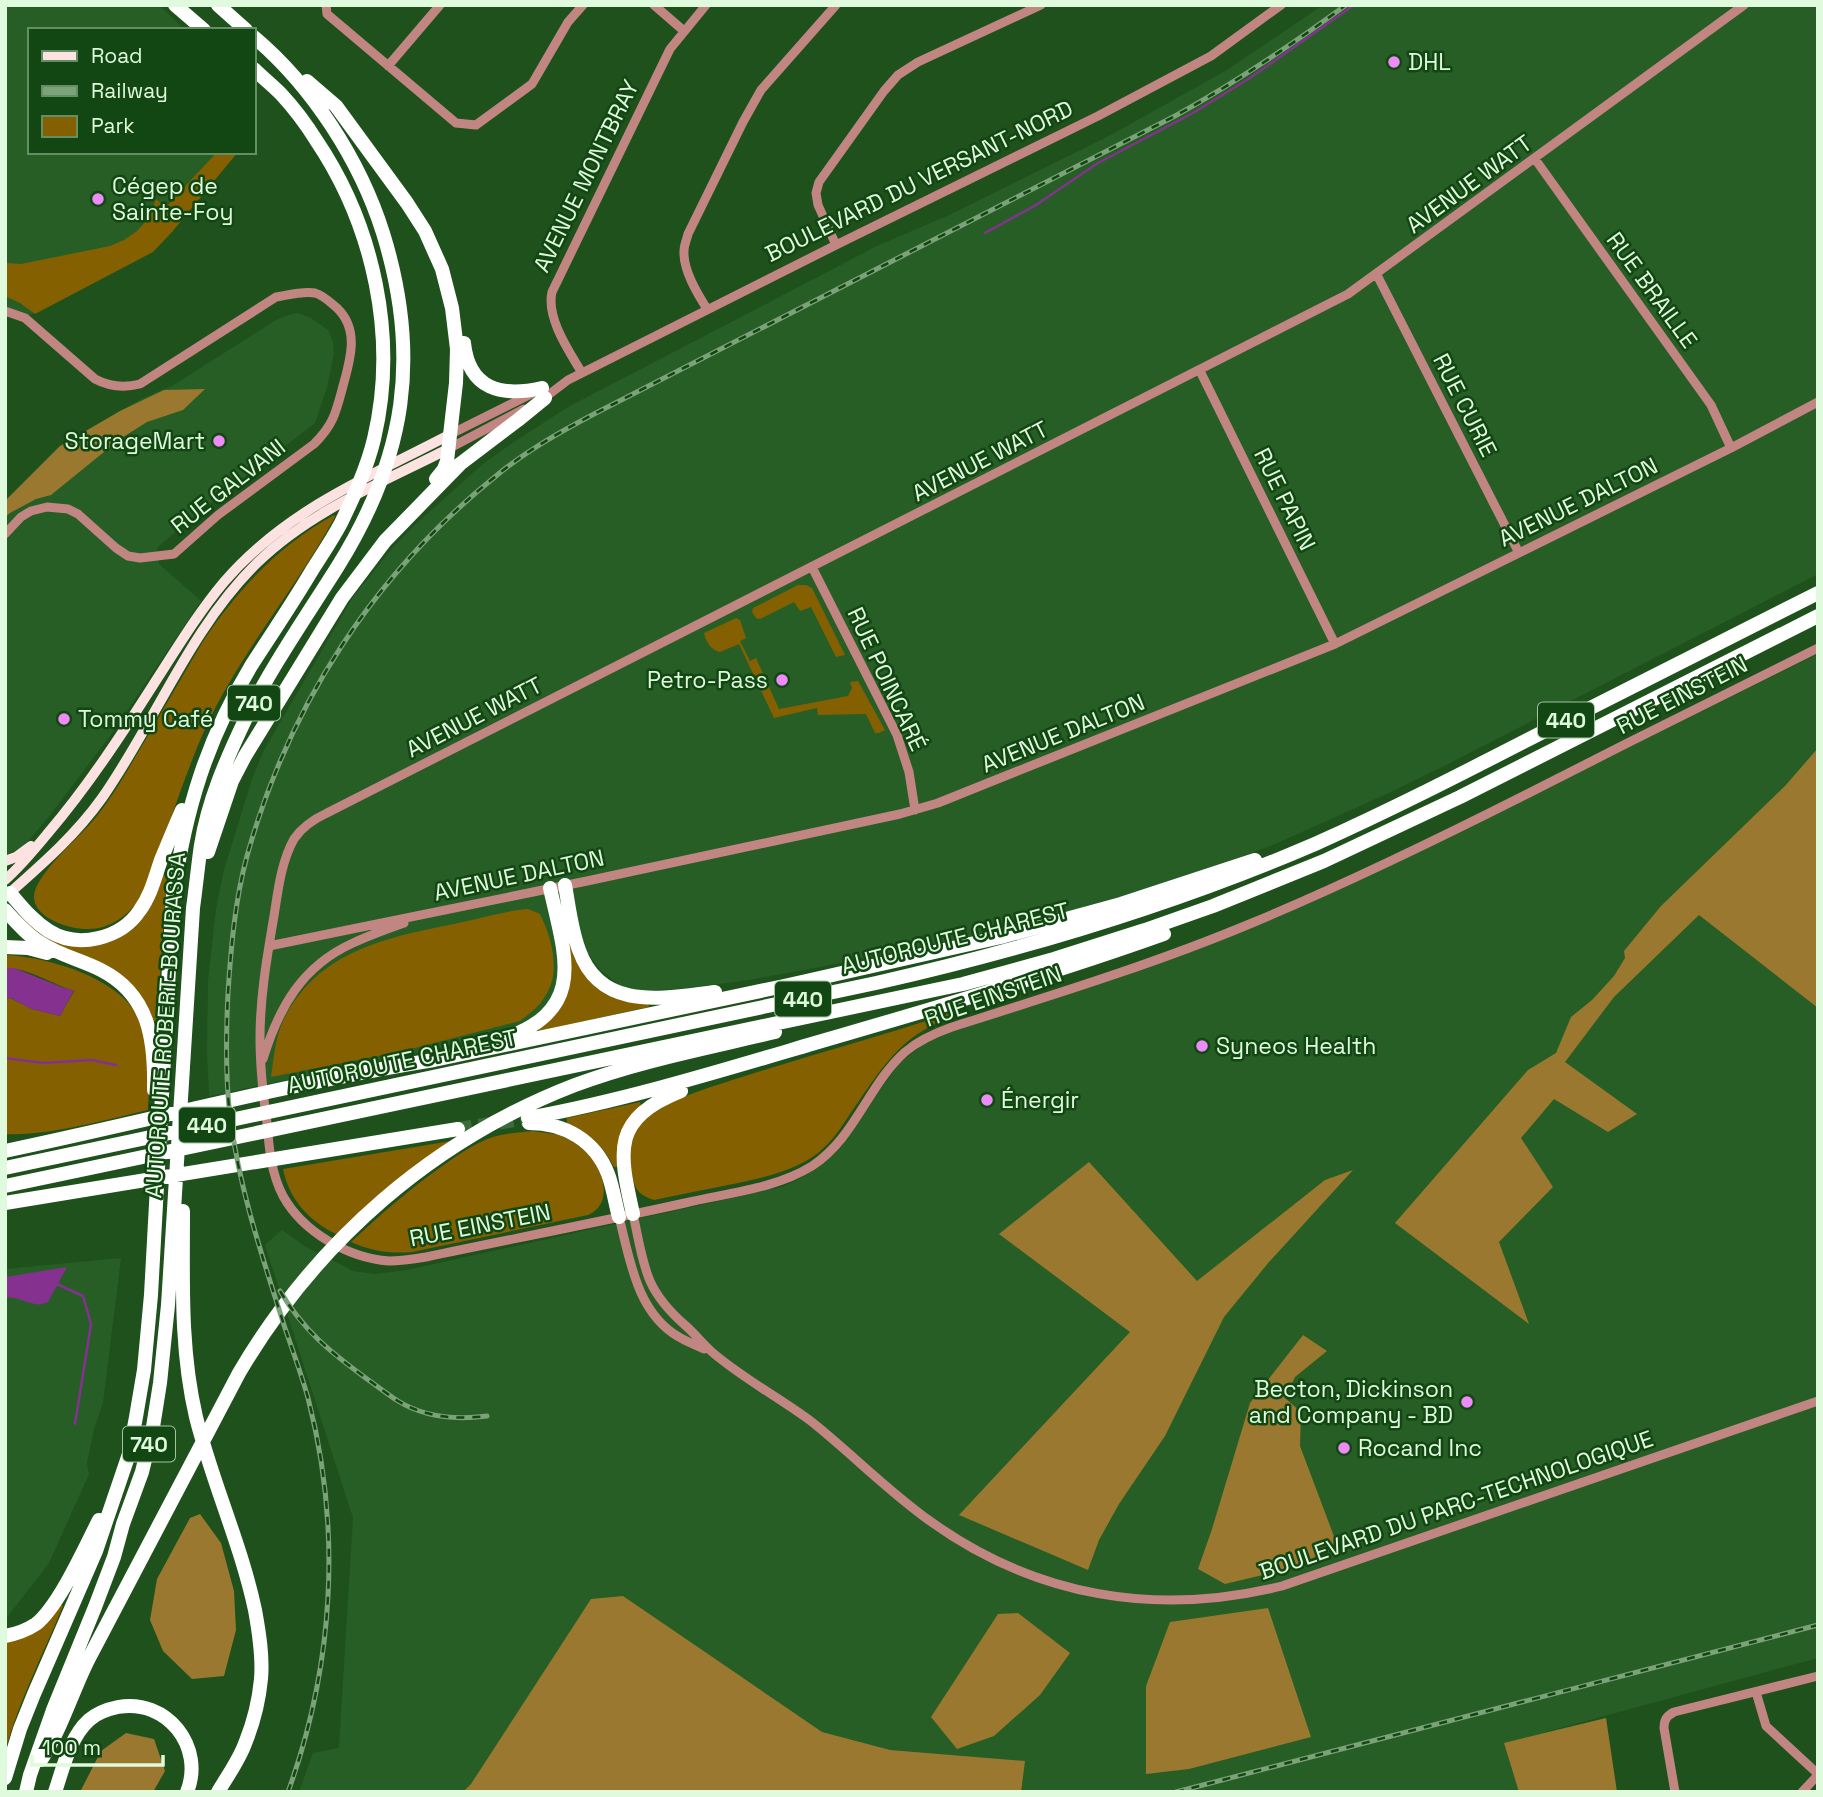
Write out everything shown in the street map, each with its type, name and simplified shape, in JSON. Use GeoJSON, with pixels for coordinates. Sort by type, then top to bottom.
{"type":"FeatureCollection","features":[{"type":"Feature","properties":{"kind":"highway"},"geometry":{"type":"LineString","coordinates":[[175,5],[202,28]]}},
{"type":"Feature","properties":{"kind":"highway"},"geometry":{"type":"LineString","coordinates":[[187,5],[211,28]]}},
{"type":"Feature","properties":{"kind":"highway"},"geometry":{"type":"LineString","coordinates":[[218,5],[244,28]]}},
{"type":"Feature","properties":{"kind":"highway","name":"AUTOROUTE ROBERT-BOURASSA"},"geometry":{"type":"LineString","coordinates":[[26,1792],[52,1710],[114,1557],[142,1472],[153,1427],[165,1341],[193,908],[201,843],[217,783],[264,684],[365,519],[387,466],[404,382],[401,309],[393,269],[374,208],[352,161],[318,105],[274,54],[256,39]]}},
{"type":"Feature","properties":{"kind":"highway"},"geometry":{"type":"LineString","coordinates":[[274,54],[336,106],[417,217],[456,298],[466,358],[473,373],[485,385],[499,390],[544,393]]}},
{"type":"Feature","properties":{"kind":"highway","name":"AUTOROUTE ROBERT-BOURASSA"},"geometry":{"type":"LineString","coordinates":[[5,1777],[19,1729],[96,1551],[129,1454],[144,1370],[151,1295],[173,895],[195,787],[216,732],[251,667],[341,523],[365,469],[380,405],[384,356],[380,313],[370,256],[354,208],[316,139],[282,95],[256,71]]}},
{"type":"Feature","properties":{"kind":"highway"},"geometry":{"type":"LineString","coordinates":[[401,523],[444,469],[447,461],[457,349],[452,308],[442,269]]}},
{"type":"Feature","properties":{"kind":"highway"},"geometry":{"type":"LineString","coordinates":[[193,908],[203,867],[232,781],[342,598],[384,541],[401,523],[460,464],[544,393]]}},
{"type":"Feature","properties":{"kind":"highway","name":"AUTOROUTE CHAREST"},"geometry":{"type":"LineString","coordinates":[[5,1168],[864,986],[991,956],[1072,933],[1174,899],[1313,844],[1432,788],[1818,593]]}},
{"type":"Feature","properties":{"kind":"highway","name":"AUTOROUTE CHAREST"},"geometry":{"type":"LineString","coordinates":[[5,1186],[962,984],[1121,938],[1237,897],[1390,831],[1818,616]]}},
{"type":"Feature","properties":{"kind":"highway"},"geometry":{"type":"LineString","coordinates":[[6,889],[29,915],[48,930],[66,939],[96,939],[128,924],[145,904],[216,732]]}},
{"type":"Feature","properties":{"kind":"highway"},"geometry":{"type":"LineString","coordinates":[[5,1151],[947,950],[1076,917],[1166,890],[1238,864],[1313,844]]}},
{"type":"Feature","properties":{"kind":"highway"},"geometry":{"type":"LineString","coordinates":[[557,887],[583,960],[601,984],[624,995],[643,998],[683,996],[841,973]]}},
{"type":"Feature","properties":{"kind":"highway"},"geometry":{"type":"LineString","coordinates":[[394,1067],[506,1038],[533,1026],[545,1015],[560,994],[566,971],[557,887]]}},
{"type":"Feature","properties":{"kind":"highway"},"geometry":{"type":"LineString","coordinates":[[626,1215],[602,1161],[589,1145],[565,1128],[528,1120],[622,1099],[1006,987],[1171,931],[1237,897]]}},
{"type":"Feature","properties":{"kind":"highway"},"geometry":{"type":"LineString","coordinates":[[5,911],[37,941],[103,971],[122,985],[137,1003],[150,1028],[154,1062],[156,1200]]}},
{"type":"Feature","properties":{"kind":"highway"},"geometry":{"type":"LineString","coordinates":[[5,947],[28,948],[82,962]]}},
{"type":"Feature","properties":{"kind":"highway"},"geometry":{"type":"LineString","coordinates":[[30,1775],[52,1743],[77,1681],[195,1455],[260,1338],[304,1279],[354,1225],[405,1181],[461,1142],[525,1107],[575,1085],[646,1063],[902,1002],[962,984]]}},
{"type":"Feature","properties":{"kind":"highway"},"geometry":{"type":"LineString","coordinates":[[626,1215],[623,1150],[628,1131],[639,1114],[667,1097],[772,1056]]}},
{"type":"Feature","properties":{"kind":"highway"},"geometry":{"type":"LineString","coordinates":[[181,1093],[183,1307],[191,1391],[197,1420],[249,1584],[261,1656],[261,1677],[249,1732],[235,1764],[218,1792]]}},
{"type":"Feature","properties":{"kind":"highway"},"geometry":{"type":"LineString","coordinates":[[5,1140],[35,1139],[131,1123]]}},
{"type":"Feature","properties":{"kind":"highway"},"geometry":{"type":"LineString","coordinates":[[5,1203],[458,1129]]}},
{"type":"Feature","properties":{"kind":"highway"},"geometry":{"type":"LineString","coordinates":[[5,1210],[73,1191]]}},
{"type":"Feature","properties":{"kind":"highway"},"geometry":{"type":"LineString","coordinates":[[5,1636],[37,1623],[50,1608],[116,1488]]}},
{"type":"Feature","properties":{"kind":"highway"},"geometry":{"type":"LineString","coordinates":[[55,1792],[72,1744],[80,1730],[101,1712],[128,1705],[153,1709],[168,1718],[182,1732],[189,1747],[192,1766],[187,1792]]}},
{"type":"Feature","properties":{"kind":"main road","name":"BOULEVARD DU VERSANT-NORD"},"geometry":{"type":"LineString","coordinates":[[6,889],[24,862],[86,786],[199,614],[244,561],[275,533],[326,498],[449,442]]}},
{"type":"Feature","properties":{"kind":"main road","name":"BOULEVARD DU VERSANT-NORD"},"geometry":{"type":"LineString","coordinates":[[6,889],[40,868],[101,800],[208,622],[257,564],[287,538],[331,509],[449,442]]}},
{"type":"Feature","properties":{"kind":"main road"},"geometry":{"type":"LineString","coordinates":[[5,861],[21,854],[52,829]]}},
{"type":"Feature","properties":{"kind":"street"},"geometry":{"type":"LineString","coordinates":[[326,5],[327,14],[456,123],[476,125],[532,84],[568,22],[583,5]]}},
{"type":"Feature","properties":{"kind":"street"},"geometry":{"type":"LineString","coordinates":[[388,66],[440,5]]}},
{"type":"Feature","properties":{"kind":"street"},"geometry":{"type":"LineString","coordinates":[[654,5],[684,31]]}},
{"type":"Feature","properties":{"kind":"street","name":"AVENUE MONTBRAY"},"geometry":{"type":"LineString","coordinates":[[582,373],[553,316],[552,292],[670,50],[706,5]]}},
{"type":"Feature","properties":{"kind":"street"},"geometry":{"type":"LineString","coordinates":[[707,309],[696,292],[686,265],[684,251],[688,234],[761,90],[836,5]]}},
{"type":"Feature","properties":{"kind":"street"},"geometry":{"type":"LineString","coordinates":[[836,245],[818,205],[816,193],[819,181],[884,91],[898,75],[918,62],[1041,5]]}},
{"type":"Feature","properties":{"kind":"street","name":"BOULEVARD DU VERSANT-NORD"},"geometry":{"type":"LineString","coordinates":[[449,442],[707,309],[1098,116],[1211,56],[1282,5]]}},
{"type":"Feature","properties":{"kind":"street","name":"AVENUE WATT"},"geometry":{"type":"LineString","coordinates":[[269,946],[280,880],[288,856],[297,836],[312,821],[1334,303],[1377,275],[1744,5]]}},
{"type":"Feature","properties":{"kind":"street","name":"RUE BRAILLE"},"geometry":{"type":"LineString","coordinates":[[1535,159],[1711,405],[1731,448]]}},
{"type":"Feature","properties":{"kind":"street","name":"RUE CURIE"},"geometry":{"type":"LineString","coordinates":[[1377,275],[1519,553]]}},
{"type":"Feature","properties":{"kind":"street","name":"RUE GALVANI"},"geometry":{"type":"LineString","coordinates":[[5,311],[25,318],[104,384],[127,387],[140,384],[276,297],[316,293],[342,313],[350,328],[352,344],[334,418],[327,431],[218,515],[174,554],[140,558],[128,556],[78,514],[64,508],[31,510],[5,534]]}},
{"type":"Feature","properties":{"kind":"street","name":"RUE PAPIN"},"geometry":{"type":"LineString","coordinates":[[1199,371],[1335,644]]}},
{"type":"Feature","properties":{"kind":"street","name":"AVENUE DALTON"},"geometry":{"type":"LineString","coordinates":[[269,946],[915,810],[952,798],[1335,644],[1731,448],[1818,402]]}},
{"type":"Feature","properties":{"kind":"street","name":"RUE POINCARÉ"},"geometry":{"type":"LineString","coordinates":[[812,567],[897,735],[909,772],[915,810]]}},
{"type":"Feature","properties":{"kind":"street","name":"RUE EINSTEIN"},"geometry":{"type":"LineString","coordinates":[[269,946],[261,1000],[261,1067],[271,1156],[281,1190],[290,1206],[307,1225],[345,1249],[380,1260],[416,1259],[770,1184],[803,1171],[839,1143],[894,1065],[924,1039],[952,1027],[1160,959],[1325,892],[1460,828],[1818,648]]}},
{"type":"Feature","properties":{"kind":"street"},"geometry":{"type":"LineString","coordinates":[[261,1067],[274,1026],[285,1004],[301,982],[320,964],[352,943],[432,912]]}},
{"type":"Feature","properties":{"kind":"street","name":"BOULEVARD DU PARC-TECHNOLOGIQUE"},"geometry":{"type":"LineString","coordinates":[[626,1215],[655,1290],[673,1314],[712,1352]]}},
{"type":"Feature","properties":{"kind":"street","name":"BOULEVARD DU PARC-TECHNOLOGIQUE"},"geometry":{"type":"LineString","coordinates":[[626,1215],[635,1281],[648,1305],[672,1332],[712,1352],[808,1420],[927,1519],[953,1537],[1015,1570],[1101,1595],[1168,1601],[1230,1597],[1282,1586],[1818,1401]]}},
{"type":"Feature","properties":{"kind":"street"},"geometry":{"type":"LineString","coordinates":[[1675,1792],[1664,1728],[1667,1716],[1818,1676]]}},
{"type":"Feature","properties":{"kind":"street"},"geometry":{"type":"LineString","coordinates":[[1756,1692],[1766,1726],[1818,1774],[1802,1792]]}},
{"type":"Feature","properties":{"kind":"shaded area","name":"Cégep de Sainte-Foy"},"geometry":{"type":"Polygon","coordinates":[[[5,5],[159,5],[183,28],[28,28],[28,154],[230,154],[150,246],[25,318],[5,311],[5,5]]]}},
{"type":"Feature","properties":{"kind":"shaded area"},"geometry":{"type":"Polygon","coordinates":[[[1323,5],[1818,5],[1818,574],[1391,792],[1273,845],[1165,885],[967,937],[749,980],[688,988],[640,991],[621,986],[600,970],[588,953],[584,941],[557,945],[559,977],[551,1000],[534,1018],[514,1028],[471,1041],[209,1096],[208,981],[216,909],[224,870],[252,779],[264,750],[353,597],[394,546],[418,522],[484,463],[568,407],[877,246],[949,215],[1109,136],[1227,70],[1323,5]]]}},
{"type":"Feature","properties":{"kind":"shaded area"},"geometry":{"type":"Polygon","coordinates":[[[298,313],[328,330],[333,342],[334,354],[327,387],[315,423],[189,520],[157,548],[159,564],[201,601],[110,736],[47,819],[19,849],[5,855],[5,501],[60,446],[143,398],[172,386],[276,320],[298,313]]]}},
{"type":"Feature","properties":{"kind":"shaded area"},"geometry":{"type":"Polygon","coordinates":[[[205,389],[183,410],[147,422],[120,439],[51,495],[36,499],[5,517],[5,501],[60,446],[120,411],[164,390],[205,389]]]}},
{"type":"Feature","properties":{"kind":"shaded area"},"geometry":{"type":"Polygon","coordinates":[[[1818,654],[1818,1658],[1542,1733],[1606,1718],[1617,1792],[299,1792],[313,1753],[339,1748],[353,1518],[265,1245],[282,1230],[306,1247],[353,1271],[374,1274],[407,1270],[782,1187],[803,1177],[834,1154],[898,1065],[926,1042],[1145,969],[1276,917],[1367,877],[1818,654]]]}},
{"type":"Feature","properties":{"kind":"shaded area"},"geometry":{"type":"Polygon","coordinates":[[[1818,748],[1818,1008],[1699,915],[1614,997],[1565,1062],[1637,1114],[1608,1132],[1554,1099],[1521,1138],[1553,1187],[1499,1242],[1529,1324],[1395,1223],[1528,1070],[1556,1053],[1571,1017],[1592,1000],[1614,976],[1625,958],[1624,951],[1661,906],[1785,786],[1818,748]]]}},
{"type":"Feature","properties":{"kind":"shaded area"},"geometry":{"type":"Polygon","coordinates":[[[5,968],[14,968],[74,990],[60,1016],[31,1009],[11,998],[5,999],[5,968]]]}},
{"type":"Feature","properties":{"kind":"shaded area"},"geometry":{"type":"Polygon","coordinates":[[[1089,1162],[1197,1281],[1325,1180],[1353,1170],[1269,1262],[1224,1317],[1165,1436],[1119,1504],[1099,1540],[1088,1570],[959,1515],[1130,1332],[999,1234],[1089,1162]]]}},
{"type":"Feature","properties":{"kind":"shaded area"},"geometry":{"type":"Polygon","coordinates":[[[121,1258],[103,1403],[87,1463],[89,1474],[49,1563],[5,1620],[5,1269],[121,1258]]]}},
{"type":"Feature","properties":{"kind":"shaded area"},"geometry":{"type":"Polygon","coordinates":[[[67,1267],[48,1302],[37,1304],[5,1298],[5,1277],[67,1267]]]}},
{"type":"Feature","properties":{"kind":"shaded area"},"geometry":{"type":"Polygon","coordinates":[[[1303,1335],[1327,1351],[1295,1377],[1285,1398],[1301,1412],[1300,1446],[1338,1547],[1288,1569],[1225,1584],[1198,1569],[1250,1403],[1303,1335]]]}},
{"type":"Feature","properties":{"kind":"shaded area"},"geometry":{"type":"Polygon","coordinates":[[[200,1514],[221,1543],[234,1591],[236,1630],[224,1676],[192,1679],[163,1651],[150,1620],[157,1579],[190,1518],[200,1514]]]}},
{"type":"Feature","properties":{"kind":"shaded area"},"geometry":{"type":"Polygon","coordinates":[[[623,1596],[822,1732],[890,1750],[1025,1761],[1021,1792],[463,1792],[471,1784],[591,1599],[623,1596]]]}},
{"type":"Feature","properties":{"kind":"shaded area"},"geometry":{"type":"Polygon","coordinates":[[[1268,1608],[1311,1737],[1189,1769],[1146,1774],[1146,1686],[1170,1622],[1268,1608]]]}},
{"type":"Feature","properties":{"kind":"shaded area"},"geometry":{"type":"Polygon","coordinates":[[[1018,1613],[1070,1653],[1040,1695],[994,1736],[957,1749],[931,1717],[998,1614],[1018,1613]]]}},
{"type":"Feature","properties":{"kind":"shaded area"},"geometry":{"type":"Polygon","coordinates":[[[1606,1718],[1617,1792],[1519,1792],[1504,1743],[1606,1718]]]}},
{"type":"Feature","properties":{"kind":"shaded area"},"geometry":{"type":"Polygon","coordinates":[[[126,1733],[154,1739],[165,1771],[153,1792],[80,1792],[101,1751],[126,1733]]]}},
{"type":"Feature","properties":{"kind":"green space"},"geometry":{"type":"Polygon","coordinates":[[[215,154],[236,154],[153,252],[35,314],[5,296],[5,263],[21,264],[110,246],[137,231],[149,218],[156,199],[166,207],[215,154]]]}},
{"type":"Feature","properties":{"kind":"green space"},"geometry":{"type":"Polygon","coordinates":[[[334,515],[303,570],[219,701],[199,743],[145,889],[138,901],[116,921],[103,927],[73,928],[47,917],[36,905],[34,898],[40,880],[99,814],[112,795],[215,624],[244,588],[277,555],[334,515]]]}},
{"type":"Feature","properties":{"kind":"green space"},"geometry":{"type":"Polygon","coordinates":[[[798,585],[812,588],[845,655],[836,657],[811,607],[800,611],[794,602],[760,619],[752,612],[753,608],[798,585]]]}},
{"type":"Feature","properties":{"kind":"green space"},"geometry":{"type":"Polygon","coordinates":[[[736,618],[740,620],[746,638],[740,641],[750,661],[756,658],[779,709],[848,696],[852,688],[850,682],[858,681],[885,730],[875,733],[866,714],[818,715],[817,708],[774,718],[739,644],[720,652],[706,639],[704,633],[736,618]]]}},
{"type":"Feature","properties":{"kind":"green space"},"geometry":{"type":"Polygon","coordinates":[[[163,875],[167,876],[157,1021],[152,1022],[130,983],[116,971],[105,964],[54,946],[20,920],[22,918],[40,934],[54,941],[136,925],[153,903],[163,875]]]}},
{"type":"Feature","properties":{"kind":"green space"},"geometry":{"type":"Polygon","coordinates":[[[528,909],[540,914],[551,945],[554,967],[553,978],[544,998],[520,1021],[403,1051],[271,1077],[277,1040],[284,1019],[314,978],[333,964],[354,952],[400,936],[528,909]]]}},
{"type":"Feature","properties":{"kind":"green space"},"geometry":{"type":"Polygon","coordinates":[[[571,945],[581,969],[648,1003],[649,1007],[539,1031],[538,1028],[549,1020],[568,946],[571,945]]]}},
{"type":"Feature","properties":{"kind":"green space"},"geometry":{"type":"Polygon","coordinates":[[[5,955],[43,960],[84,973],[120,995],[133,1009],[142,1025],[147,1045],[148,1110],[58,1130],[5,1134],[5,999],[10,998],[32,1009],[60,1016],[74,991],[32,973],[5,968],[5,955]]]}},
{"type":"Feature","properties":{"kind":"green space"},"geometry":{"type":"Polygon","coordinates":[[[951,1013],[952,1017],[905,1043],[873,1080],[833,1138],[808,1160],[763,1177],[654,1200],[636,1189],[630,1162],[632,1140],[638,1126],[656,1109],[719,1084],[951,1013]]]}},
{"type":"Feature","properties":{"kind":"green space"},"geometry":{"type":"Polygon","coordinates":[[[640,1102],[641,1106],[618,1167],[614,1167],[595,1140],[567,1123],[567,1118],[640,1102]]]}},
{"type":"Feature","properties":{"kind":"green space"},"geometry":{"type":"Polygon","coordinates":[[[533,1131],[562,1136],[578,1145],[590,1157],[601,1174],[603,1184],[602,1202],[597,1209],[588,1215],[412,1252],[381,1251],[351,1242],[410,1190],[480,1142],[533,1131]]]}},
{"type":"Feature","properties":{"kind":"green space"},"geometry":{"type":"Polygon","coordinates":[[[451,1141],[363,1209],[336,1234],[317,1223],[302,1208],[290,1190],[283,1169],[451,1141]]]}},
{"type":"Feature","properties":{"kind":"green space"},"geometry":{"type":"Polygon","coordinates":[[[60,1604],[63,1606],[24,1696],[5,1751],[5,1642],[60,1604]]]}},
{"type":"Feature","properties":{"kind":"waterway"},"geometry":{"type":"LineString","coordinates":[[985,233],[1036,205],[1098,163],[1193,113],[1250,78],[1354,5]]}},
{"type":"Feature","properties":{"kind":"waterway"},"geometry":{"type":"LineString","coordinates":[[5,1058],[43,1063],[92,1060],[116,1065]]}},
{"type":"Feature","properties":{"kind":"waterway"},"geometry":{"type":"LineString","coordinates":[[57,1284],[83,1296],[91,1324],[75,1424]]}},
{"type":"Feature","properties":{"kind":"tunnel"},"geometry":{"type":"LineString","coordinates":[[458,1129],[528,1118]]}},
{"type":"Feature","properties":{"kind":"railway"},"geometry":{"type":"LineString","coordinates":[[288,1792],[303,1744],[324,1646],[329,1547],[326,1497],[308,1398],[260,1248],[239,1169],[228,1101],[227,1024],[234,924],[247,856],[286,747],[312,695],[375,599],[412,555],[452,514],[531,450],[594,414],[1175,116],[1262,64],[1346,5]]}},
{"type":"Feature","properties":{"kind":"railway"},"geometry":{"type":"LineString","coordinates":[[280,1291],[298,1318],[318,1340],[398,1401],[419,1411],[441,1416],[487,1416]]}},
{"type":"Feature","properties":{"kind":"railway"},"geometry":{"type":"LineString","coordinates":[[1176,1792],[1818,1625]]}},
{"type":"Feature","properties":{"kind":"place","name":"DHL"},"geometry":{"type":"Point","coordinates":[1394,62]}},
{"type":"Feature","properties":{"kind":"place","name":"Cégep de Sainte-Foy"},"geometry":{"type":"Point","coordinates":[98,199]}},
{"type":"Feature","properties":{"kind":"place","name":"StorageMart"},"geometry":{"type":"Point","coordinates":[219,441]}},
{"type":"Feature","properties":{"kind":"place","name":"Petro-Pass"},"geometry":{"type":"Point","coordinates":[782,680]}},
{"type":"Feature","properties":{"kind":"place","name":"Tommy Café"},"geometry":{"type":"Point","coordinates":[64,719]}},
{"type":"Feature","properties":{"kind":"place","name":"Syneos Health"},"geometry":{"type":"Point","coordinates":[1202,1046]}},
{"type":"Feature","properties":{"kind":"place","name":"Énergir"},"geometry":{"type":"Point","coordinates":[987,1100]}},
{"type":"Feature","properties":{"kind":"place","name":"Becton, Dickinson and Company - BD"},"geometry":{"type":"Point","coordinates":[1467,1402]}},
{"type":"Feature","properties":{"kind":"place","name":"Rocand Inc"},"geometry":{"type":"Point","coordinates":[1344,1448]}}]}
